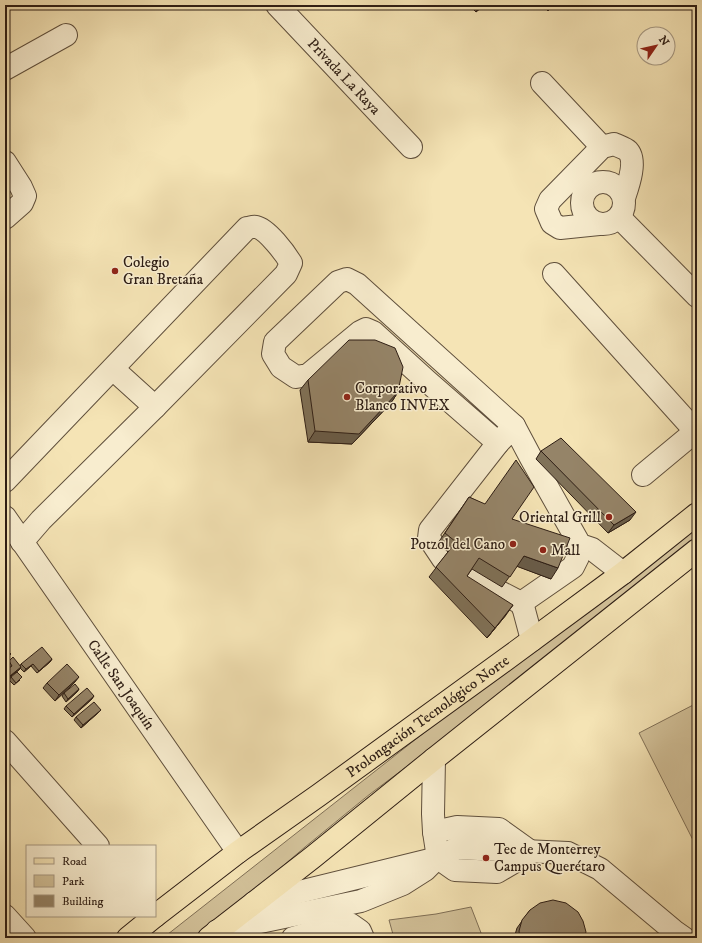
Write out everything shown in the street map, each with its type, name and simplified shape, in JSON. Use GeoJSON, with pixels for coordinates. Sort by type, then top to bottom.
{"type":"FeatureCollection","features":[{"type":"Feature","properties":{"kind":"main road","name":"Prolongación Tecnológico Norte"},"geometry":{"type":"LineString","coordinates":[[156,914],[238,852],[319,795],[623,573],[697,514]]}},
{"type":"Feature","properties":{"kind":"main road"},"geometry":{"type":"LineString","coordinates":[[213,935],[313,857],[697,550]]}},
{"type":"Feature","properties":{"kind":"main road","name":"Prolongación Tecnológico Norte"},"geometry":{"type":"LineString","coordinates":[[128,938],[152,917]]}},
{"type":"Feature","properties":{"kind":"street","name":"Privada La Raya"},"geometry":{"type":"LineString","coordinates":[[277,5],[411,147]]}},
{"type":"Feature","properties":{"kind":"street"},"geometry":{"type":"LineString","coordinates":[[5,68],[66,35]]}},
{"type":"Feature","properties":{"kind":"street"},"geometry":{"type":"LineString","coordinates":[[542,84],[602,147]]}},
{"type":"Feature","properties":{"kind":"street"},"geometry":{"type":"LineString","coordinates":[[614,144],[627,150],[632,158],[630,178],[622,208],[610,224],[560,228],[552,223],[546,209],[550,200],[602,147],[614,144]]}},
{"type":"Feature","properties":{"kind":"street"},"geometry":{"type":"LineString","coordinates":[[5,162],[25,196],[22,203],[5,218]]}},
{"type":"Feature","properties":{"kind":"street"},"geometry":{"type":"LineString","coordinates":[[599,224],[587,218],[581,206],[583,193],[592,183],[606,181],[618,186],[622,208],[697,296]]}},
{"type":"Feature","properties":{"kind":"street"},"geometry":{"type":"LineString","coordinates":[[5,481],[247,228],[255,227],[264,231],[285,253],[291,263],[286,274],[40,520],[22,542]]}},
{"type":"Feature","properties":{"kind":"street"},"geometry":{"type":"LineString","coordinates":[[554,274],[696,432],[643,474]]}},
{"type":"Feature","properties":{"kind":"street"},"geometry":{"type":"LineString","coordinates":[[498,443],[373,332],[366,329],[360,332],[308,375],[296,377],[282,367],[273,354],[275,342],[338,282],[347,279],[357,284],[514,426],[580,545],[578,557],[573,567],[521,603]]}},
{"type":"Feature","properties":{"kind":"street"},"geometry":{"type":"LineString","coordinates":[[113,369],[154,407]]}},
{"type":"Feature","properties":{"kind":"street"},"geometry":{"type":"LineString","coordinates":[[457,408],[474,390]]}},
{"type":"Feature","properties":{"kind":"street"},"geometry":{"type":"LineString","coordinates":[[443,559],[430,538],[430,530],[498,443],[514,426]]}},
{"type":"Feature","properties":{"kind":"street","name":"Calle San Joaquín"},"geometry":{"type":"LineString","coordinates":[[5,517],[238,852]]}},
{"type":"Feature","properties":{"kind":"street"},"geometry":{"type":"LineString","coordinates":[[580,545],[592,549],[623,573]]}},
{"type":"Feature","properties":{"kind":"street"},"geometry":{"type":"LineString","coordinates":[[467,575],[521,603],[532,640]]}},
{"type":"Feature","properties":{"kind":"street"},"geometry":{"type":"LineString","coordinates":[[5,741],[97,845]]}},
{"type":"Feature","properties":{"kind":"street"},"geometry":{"type":"LineString","coordinates":[[434,759],[433,814],[438,858]]}},
{"type":"Feature","properties":{"kind":"street"},"geometry":{"type":"LineString","coordinates":[[434,832],[457,826],[499,829],[531,852]]}},
{"type":"Feature","properties":{"kind":"street"},"geometry":{"type":"LineString","coordinates":[[254,903],[438,858],[457,848],[568,853],[600,869],[684,938]]}},
{"type":"Feature","properties":{"kind":"street"},"geometry":{"type":"LineString","coordinates":[[213,935],[360,901],[403,884],[425,870],[438,858]]}},
{"type":"Feature","properties":{"kind":"street"},"geometry":{"type":"LineString","coordinates":[[5,916],[25,938]]}},
{"type":"Feature","properties":{"kind":"street"},"geometry":{"type":"LineString","coordinates":[[293,938],[333,926],[350,924],[360,931],[363,938]]}},
{"type":"Feature","properties":{"kind":"green space"},"geometry":{"type":"Polygon","coordinates":[[[697,518],[697,541],[524,679],[370,794],[305,847],[199,938],[163,938],[697,518]]]}},
{"type":"Feature","properties":{"kind":"green space"},"geometry":{"type":"Polygon","coordinates":[[[697,703],[697,848],[639,733],[697,703]]]}},
{"type":"Feature","properties":{"kind":"green space"},"geometry":{"type":"Polygon","coordinates":[[[471,907],[483,938],[394,938],[389,920],[436,914],[471,907]]]}},
{"type":"Feature","properties":{"kind":"building","name":"Corporativo Blanco INVEX"},"geometry":{"type":"Polygon","coordinates":[[[349,340],[375,340],[395,348],[403,367],[398,392],[359,434],[315,431],[308,380],[349,340]]]}},
{"type":"Feature","properties":{"kind":"building"},"geometry":{"type":"Polygon","coordinates":[[[561,438],[636,512],[614,525],[541,451],[561,438]]]}},
{"type":"Feature","properties":{"kind":"building"},"geometry":{"type":"Polygon","coordinates":[[[516,460],[534,487],[512,519],[570,538],[558,568],[524,556],[510,577],[479,558],[467,576],[513,605],[495,628],[436,567],[456,542],[445,533],[469,497],[485,504],[516,460]]]}},
{"type":"Feature","properties":{"kind":"building"},"geometry":{"type":"Polygon","coordinates":[[[42,647],[52,659],[39,671],[33,664],[26,669],[21,664],[42,647]]]}},
{"type":"Feature","properties":{"kind":"building"},"geometry":{"type":"Polygon","coordinates":[[[5,648],[11,654],[5,659],[5,648]]]}},
{"type":"Feature","properties":{"kind":"building"},"geometry":{"type":"Polygon","coordinates":[[[13,657],[21,667],[10,676],[6,670],[12,666],[9,661],[13,657]]]}},
{"type":"Feature","properties":{"kind":"building"},"geometry":{"type":"Polygon","coordinates":[[[67,664],[79,677],[59,695],[47,683],[67,664]]]}},
{"type":"Feature","properties":{"kind":"building"},"geometry":{"type":"Polygon","coordinates":[[[17,672],[22,677],[16,683],[11,677],[17,672]]]}},
{"type":"Feature","properties":{"kind":"building"},"geometry":{"type":"Polygon","coordinates":[[[75,684],[79,689],[68,699],[64,693],[75,684]]]}},
{"type":"Feature","properties":{"kind":"building"},"geometry":{"type":"Polygon","coordinates":[[[87,688],[94,696],[74,714],[66,706],[87,688]]]}},
{"type":"Feature","properties":{"kind":"building"},"geometry":{"type":"Polygon","coordinates":[[[94,702],[101,710],[83,725],[76,717],[94,702]]]}},
{"type":"Feature","properties":{"kind":"building"},"geometry":{"type":"Polygon","coordinates":[[[553,900],[566,903],[578,912],[583,921],[586,932],[584,938],[520,938],[519,931],[522,920],[530,910],[540,903],[553,900]]]}},
{"type":"Feature","properties":{"kind":"place","name":"Colegio Gran Bretaña"},"geometry":{"type":"Point","coordinates":[115,271]}},
{"type":"Feature","properties":{"kind":"place","name":"Corporativo Blanco INVEX"},"geometry":{"type":"Point","coordinates":[347,397]}},
{"type":"Feature","properties":{"kind":"place","name":"Oriental Grill"},"geometry":{"type":"Point","coordinates":[609,517]}},
{"type":"Feature","properties":{"kind":"place","name":"Potzol del Cano"},"geometry":{"type":"Point","coordinates":[513,544]}},
{"type":"Feature","properties":{"kind":"place","name":"Mall"},"geometry":{"type":"Point","coordinates":[543,550]}},
{"type":"Feature","properties":{"kind":"place","name":"Tec de Monterrey Campus Querétaro"},"geometry":{"type":"Point","coordinates":[486,858]}}]}
